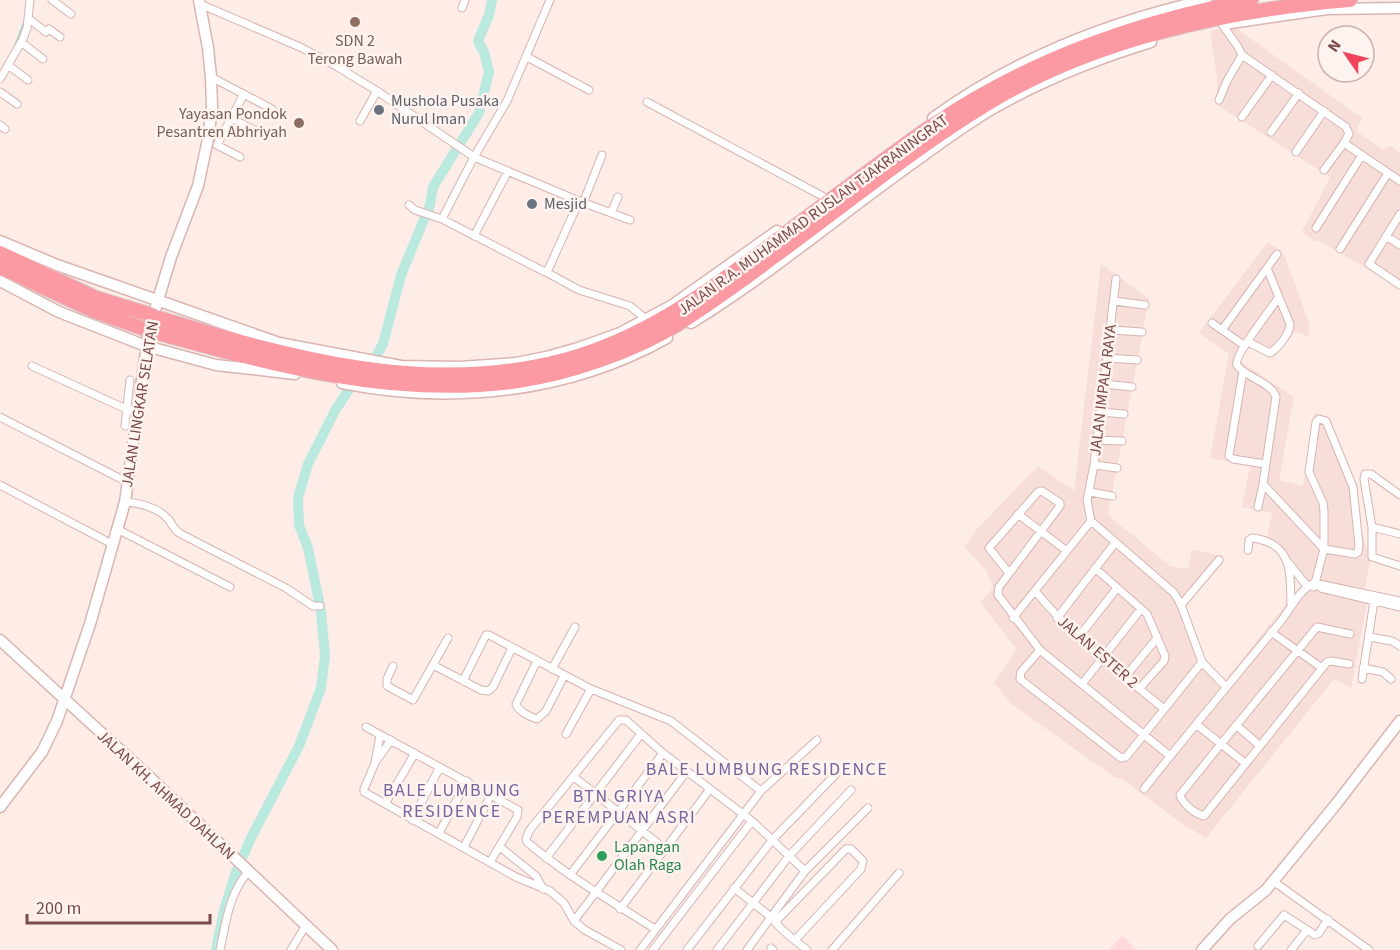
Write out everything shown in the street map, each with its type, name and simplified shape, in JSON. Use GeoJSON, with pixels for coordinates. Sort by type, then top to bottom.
{"type":"FeatureCollection","features":[{"type":"Feature","properties":{"kind":"highway","name":"JALAN R.A. MUHAMMAD RUSLAN TJAKRANINGRAT"},"geometry":{"type":"LineString","coordinates":[[360,373],[426,375],[484,373],[561,361],[614,343],[644,330],[701,296],[933,125],[983,93],[1046,61],[1116,33],[1251,0]]}},
{"type":"Feature","properties":{"kind":"highway","name":"JALAN R.A. MUHAMMAD RUSLAN TJAKRANINGRAT"},"geometry":{"type":"LineString","coordinates":[[0,267],[84,306],[360,373],[392,388],[484,385],[520,381],[570,370],[611,356],[675,326],[738,283],[950,128],[993,100],[1033,79],[1075,60],[1122,43],[1221,17],[1272,8],[1350,0]]}},
{"type":"Feature","properties":{"kind":"highway","name":"JALAN R.A. MUHAMMAD RUSLAN TJAKRANINGRAT"},"geometry":{"type":"LineString","coordinates":[[0,253],[149,322]]}},
{"type":"Feature","properties":{"kind":"street"},"geometry":{"type":"LineString","coordinates":[[0,79],[21,42],[28,19],[30,0]]}},
{"type":"Feature","properties":{"kind":"street"},"geometry":{"type":"LineString","coordinates":[[52,0],[71,14]]}},
{"type":"Feature","properties":{"kind":"street"},"geometry":{"type":"LineString","coordinates":[[462,8],[465,0]]}},
{"type":"Feature","properties":{"kind":"street"},"geometry":{"type":"LineString","coordinates":[[442,219],[474,157],[507,102],[550,0]]}},
{"type":"Feature","properties":{"kind":"street","name":"JALAN R.A. MUHAMMAD RUSLAN TJAKRANINGRAT"},"geometry":{"type":"LineString","coordinates":[[0,282],[59,312],[146,346],[216,365],[287,372],[360,373],[516,363],[578,348],[620,333],[647,320],[706,283],[938,114],[1006,72],[1046,52],[1121,22],[1206,0]]}},
{"type":"Feature","properties":{"kind":"street"},"geometry":{"type":"LineString","coordinates":[[200,2],[300,48],[377,91],[474,157],[630,220]]}},
{"type":"Feature","properties":{"kind":"street","name":"JALAN LINGKAR SELATAN"},"geometry":{"type":"LineString","coordinates":[[0,807],[42,752],[69,704],[125,502],[129,483],[131,410],[171,257],[198,186],[206,156],[212,108],[211,77],[200,2]]}},
{"type":"Feature","properties":{"kind":"street","name":"JALAN R.A. MUHAMMAD RUSLAN TJAKRANINGRAT"},"geometry":{"type":"LineString","coordinates":[[392,388],[457,394],[524,387],[564,380],[644,350],[709,312],[902,170],[991,110],[1039,85],[1106,56],[1167,36],[1222,24],[1327,9],[1400,8]]}},
{"type":"Feature","properties":{"kind":"street"},"geometry":{"type":"LineString","coordinates":[[28,19],[46,32],[49,29],[60,37]]}},
{"type":"Feature","properties":{"kind":"street"},"geometry":{"type":"LineString","coordinates":[[1222,24],[1242,55],[1346,127],[1349,134],[1324,170]]}},
{"type":"Feature","properties":{"kind":"street"},"geometry":{"type":"LineString","coordinates":[[21,42],[43,59]]}},
{"type":"Feature","properties":{"kind":"street"},"geometry":{"type":"LineString","coordinates":[[1219,100],[1242,55]]}},
{"type":"Feature","properties":{"kind":"street"},"geometry":{"type":"LineString","coordinates":[[527,57],[589,90]]}},
{"type":"Feature","properties":{"kind":"street"},"geometry":{"type":"LineString","coordinates":[[8,65],[28,80]]}},
{"type":"Feature","properties":{"kind":"street"},"geometry":{"type":"LineString","coordinates":[[1242,117],[1272,75]]}},
{"type":"Feature","properties":{"kind":"street"},"geometry":{"type":"LineString","coordinates":[[211,77],[272,109]]}},
{"type":"Feature","properties":{"kind":"street"},"geometry":{"type":"LineString","coordinates":[[360,121],[377,91]]}},
{"type":"Feature","properties":{"kind":"street"},"geometry":{"type":"LineString","coordinates":[[0,92],[17,104]]}},
{"type":"Feature","properties":{"kind":"street"},"geometry":{"type":"LineString","coordinates":[[1271,132],[1299,93]]}},
{"type":"Feature","properties":{"kind":"street"},"geometry":{"type":"LineString","coordinates":[[240,157],[217,145],[244,94]]}},
{"type":"Feature","properties":{"kind":"street"},"geometry":{"type":"LineString","coordinates":[[647,102],[824,197]]}},
{"type":"Feature","properties":{"kind":"street"},"geometry":{"type":"LineString","coordinates":[[1296,152],[1324,111]]}},
{"type":"Feature","properties":{"kind":"street"},"geometry":{"type":"LineString","coordinates":[[231,117],[258,132]]}},
{"type":"Feature","properties":{"kind":"street"},"geometry":{"type":"LineString","coordinates":[[1344,143],[1400,181]]}},
{"type":"Feature","properties":{"kind":"street"},"geometry":{"type":"LineString","coordinates":[[546,272],[602,155]]}},
{"type":"Feature","properties":{"kind":"street"},"geometry":{"type":"LineString","coordinates":[[1316,228],[1362,156]]}},
{"type":"Feature","properties":{"kind":"street"},"geometry":{"type":"LineString","coordinates":[[474,236],[508,171]]}},
{"type":"Feature","properties":{"kind":"street"},"geometry":{"type":"LineString","coordinates":[[1340,249],[1388,173]]}},
{"type":"Feature","properties":{"kind":"street"},"geometry":{"type":"LineString","coordinates":[[611,213],[618,197]]}},
{"type":"Feature","properties":{"kind":"street"},"geometry":{"type":"LineString","coordinates":[[409,205],[442,219],[579,290],[630,306],[647,320]]}},
{"type":"Feature","properties":{"kind":"street"},"geometry":{"type":"LineString","coordinates":[[1400,214],[1369,264],[1400,285]]}},
{"type":"Feature","properties":{"kind":"street"},"geometry":{"type":"LineString","coordinates":[[1386,236],[1400,245]]}},
{"type":"Feature","properties":{"kind":"street","name":"JALAN R.A. MUHAMMAD RUSLAN TJAKRANINGRAT"},"geometry":{"type":"LineString","coordinates":[[0,241],[57,265],[360,373]]}},
{"type":"Feature","properties":{"kind":"street"},"geometry":{"type":"LineString","coordinates":[[1222,330],[1277,254]]}},
{"type":"Feature","properties":{"kind":"street"},"geometry":{"type":"LineString","coordinates":[[1212,323],[1246,344],[1270,353],[1274,350],[1290,329],[1290,324],[1267,268]]}},
{"type":"Feature","properties":{"kind":"street","name":"JALAN IMPALA RAYA"},"geometry":{"type":"LineString","coordinates":[[1091,521],[1087,500],[1094,465],[1116,279]]}},
{"type":"Feature","properties":{"kind":"street"},"geometry":{"type":"LineString","coordinates":[[1258,507],[1276,397],[1271,388],[1243,371],[1237,365],[1237,361],[1278,298]]}},
{"type":"Feature","properties":{"kind":"street"},"geometry":{"type":"LineString","coordinates":[[1114,301],[1145,305]]}},
{"type":"Feature","properties":{"kind":"street"},"geometry":{"type":"LineString","coordinates":[[1111,330],[1142,332]]}},
{"type":"Feature","properties":{"kind":"street"},"geometry":{"type":"LineString","coordinates":[[1107,358],[1137,360]]}},
{"type":"Feature","properties":{"kind":"street"},"geometry":{"type":"LineString","coordinates":[[32,366],[131,410]]}},
{"type":"Feature","properties":{"kind":"street"},"geometry":{"type":"LineString","coordinates":[[1243,371],[1229,456],[1233,459],[1265,464]]}},
{"type":"Feature","properties":{"kind":"street"},"geometry":{"type":"LineString","coordinates":[[125,426],[131,410],[130,380]]}},
{"type":"Feature","properties":{"kind":"street"},"geometry":{"type":"LineString","coordinates":[[1104,384],[1132,387]]}},
{"type":"Feature","properties":{"kind":"street"},"geometry":{"type":"LineString","coordinates":[[1100,412],[1124,414]]}},
{"type":"Feature","properties":{"kind":"street"},"geometry":{"type":"LineString","coordinates":[[0,417],[129,483]]}},
{"type":"Feature","properties":{"kind":"street"},"geometry":{"type":"LineString","coordinates":[[1144,789],[1225,686],[1312,585],[1324,549],[1324,507],[1311,477],[1309,466],[1316,422],[1323,419],[1326,421],[1353,487],[1358,552],[1355,554],[1324,549],[1263,484]]}},
{"type":"Feature","properties":{"kind":"street"},"geometry":{"type":"LineString","coordinates":[[1097,441],[1122,441]]}},
{"type":"Feature","properties":{"kind":"street"},"geometry":{"type":"LineString","coordinates":[[1094,465],[1117,468]]}},
{"type":"Feature","properties":{"kind":"street"},"geometry":{"type":"LineString","coordinates":[[1400,496],[1371,474],[1365,474],[1372,527],[1372,557],[1400,566]]}},
{"type":"Feature","properties":{"kind":"street"},"geometry":{"type":"LineString","coordinates":[[0,485],[112,544]]}},
{"type":"Feature","properties":{"kind":"street"},"geometry":{"type":"LineString","coordinates":[[1009,573],[989,549],[1041,491],[1060,503],[1060,506],[999,587],[998,595],[1013,618],[1040,650],[1170,756]]}},
{"type":"Feature","properties":{"kind":"street"},"geometry":{"type":"LineString","coordinates":[[1090,492],[1112,496]]}},
{"type":"Feature","properties":{"kind":"street"},"geometry":{"type":"LineString","coordinates":[[125,502],[143,503],[169,521],[172,528],[181,534],[286,588],[313,606],[320,606]]}},
{"type":"Feature","properties":{"kind":"street"},"geometry":{"type":"LineString","coordinates":[[1018,514],[1067,551]]}},
{"type":"Feature","properties":{"kind":"street"},"geometry":{"type":"LineString","coordinates":[[1013,618],[1091,521],[1174,593],[1181,605],[1202,662],[1225,686]]}},
{"type":"Feature","properties":{"kind":"street"},"geometry":{"type":"LineString","coordinates":[[1372,527],[1400,534]]}},
{"type":"Feature","properties":{"kind":"street"},"geometry":{"type":"LineString","coordinates":[[117,529],[230,587]]}},
{"type":"Feature","properties":{"kind":"street"},"geometry":{"type":"LineString","coordinates":[[1248,549],[1249,540],[1252,538],[1268,540],[1312,585],[1356,595],[1400,601]]}},
{"type":"Feature","properties":{"kind":"street"},"geometry":{"type":"LineString","coordinates":[[1057,618],[1115,543]]}},
{"type":"Feature","properties":{"kind":"street"},"geometry":{"type":"LineString","coordinates":[[1181,605],[1219,560]]}},
{"type":"Feature","properties":{"kind":"street"},"geometry":{"type":"LineString","coordinates":[[1288,562],[1291,607]]}},
{"type":"Feature","properties":{"kind":"street"},"geometry":{"type":"LineString","coordinates":[[1095,568],[1148,615],[1165,659],[1139,689]]}},
{"type":"Feature","properties":{"kind":"street"},"geometry":{"type":"LineString","coordinates":[[1078,638],[1117,588]]}},
{"type":"Feature","properties":{"kind":"street","name":"JALAN ESTER 2"},"geometry":{"type":"LineString","coordinates":[[1036,592],[1057,618],[1078,638],[1164,709]]}},
{"type":"Feature","properties":{"kind":"street"},"geometry":{"type":"LineString","coordinates":[[1356,595],[1400,607]]}},
{"type":"Feature","properties":{"kind":"street"},"geometry":{"type":"LineString","coordinates":[[1362,679],[1374,601]]}},
{"type":"Feature","properties":{"kind":"street"},"geometry":{"type":"LineString","coordinates":[[1082,684],[1141,609]]}},
{"type":"Feature","properties":{"kind":"street"},"geometry":{"type":"LineString","coordinates":[[552,669],[575,627]]}},
{"type":"Feature","properties":{"kind":"street"},"geometry":{"type":"LineString","coordinates":[[1349,664],[1331,661],[1322,668],[1206,814],[1199,815],[1182,801],[1180,795],[1317,627],[1350,634]]}},
{"type":"Feature","properties":{"kind":"street"},"geometry":{"type":"LineString","coordinates":[[1271,632],[1322,668]]}},
{"type":"Feature","properties":{"kind":"street"},"geometry":{"type":"LineString","coordinates":[[463,681],[486,635],[489,634],[591,689],[671,721],[761,791]]}},
{"type":"Feature","properties":{"kind":"street"},"geometry":{"type":"LineString","coordinates":[[1369,636],[1392,641],[1400,646]]}},
{"type":"Feature","properties":{"kind":"street"},"geometry":{"type":"LineString","coordinates":[[393,666],[387,679],[387,686],[412,701],[448,638]]}},
{"type":"Feature","properties":{"kind":"street"},"geometry":{"type":"LineString","coordinates":[[1125,677],[1156,638]]}},
{"type":"Feature","properties":{"kind":"street","name":"JALAN KH. AHMAD DAHLAN"},"geometry":{"type":"LineString","coordinates":[[0,640],[143,771],[332,950]]}},
{"type":"Feature","properties":{"kind":"street"},"geometry":{"type":"LineString","coordinates":[[433,665],[484,691],[491,691],[512,648]]}},
{"type":"Feature","properties":{"kind":"street"},"geometry":{"type":"LineString","coordinates":[[1040,650],[1019,676],[1020,679],[1119,758],[1123,758],[1143,735],[1202,662]]}},
{"type":"Feature","properties":{"kind":"street"},"geometry":{"type":"LineString","coordinates":[[537,661],[516,704],[518,709],[526,714],[537,719],[543,716],[564,676]]}},
{"type":"Feature","properties":{"kind":"street"},"geometry":{"type":"LineString","coordinates":[[1363,668],[1383,672],[1391,679]]}},
{"type":"Feature","properties":{"kind":"street"},"geometry":{"type":"LineString","coordinates":[[566,734],[591,689]]}},
{"type":"Feature","properties":{"kind":"street"},"geometry":{"type":"LineString","coordinates":[[655,929],[595,893],[527,842],[527,833],[619,720],[627,721],[663,753],[752,821],[805,871]]}},
{"type":"Feature","properties":{"kind":"street"},"geometry":{"type":"LineString","coordinates":[[1202,950],[1230,919],[1259,896],[1273,881],[1400,721]]}},
{"type":"Feature","properties":{"kind":"street"},"geometry":{"type":"LineString","coordinates":[[1196,724],[1245,763]]}},
{"type":"Feature","properties":{"kind":"street"},"geometry":{"type":"LineString","coordinates":[[1236,725],[1259,745]]}},
{"type":"Feature","properties":{"kind":"street"},"geometry":{"type":"LineString","coordinates":[[366,728],[519,811],[490,862]]}},
{"type":"Feature","properties":{"kind":"street"},"geometry":{"type":"LineString","coordinates":[[546,858],[641,734]]}},
{"type":"Feature","properties":{"kind":"street"},"geometry":{"type":"LineString","coordinates":[[375,763],[380,735]]}},
{"type":"Feature","properties":{"kind":"street"},"geometry":{"type":"LineString","coordinates":[[391,740],[375,763],[363,791],[412,820],[559,898],[574,921],[585,930],[621,950]]}},
{"type":"Feature","properties":{"kind":"street"},"geometry":{"type":"LineString","coordinates":[[640,950],[761,791],[817,740]]}},
{"type":"Feature","properties":{"kind":"street"},"geometry":{"type":"LineString","coordinates":[[385,804],[415,753]]}},
{"type":"Feature","properties":{"kind":"street"},"geometry":{"type":"LineString","coordinates":[[570,874],[663,753]]}},
{"type":"Feature","properties":{"kind":"street"},"geometry":{"type":"LineString","coordinates":[[412,820],[440,767]]}},
{"type":"Feature","properties":{"kind":"street"},"geometry":{"type":"LineString","coordinates":[[574,921],[687,771]]}},
{"type":"Feature","properties":{"kind":"street"},"geometry":{"type":"LineString","coordinates":[[687,950],[773,839],[836,775]]}},
{"type":"Feature","properties":{"kind":"street"},"geometry":{"type":"LineString","coordinates":[[574,777],[665,849]]}},
{"type":"Feature","properties":{"kind":"street"},"geometry":{"type":"LineString","coordinates":[[439,833],[467,781]]}},
{"type":"Feature","properties":{"kind":"street"},"geometry":{"type":"LineString","coordinates":[[620,909],[710,789]]}},
{"type":"Feature","properties":{"kind":"street"},"geometry":{"type":"LineString","coordinates":[[717,950],[789,856],[851,790]]}},
{"type":"Feature","properties":{"kind":"street"},"geometry":{"type":"LineString","coordinates":[[464,847],[492,795]]}},
{"type":"Feature","properties":{"kind":"street"},"geometry":{"type":"LineString","coordinates":[[747,950],[805,871],[868,808]]}},
{"type":"Feature","properties":{"kind":"street"},"geometry":{"type":"LineString","coordinates":[[653,950],[752,821]]}},
{"type":"Feature","properties":{"kind":"street"},"geometry":{"type":"LineString","coordinates":[[500,847],[536,876],[543,889]]}},
{"type":"Feature","properties":{"kind":"street"},"geometry":{"type":"LineString","coordinates":[[796,945],[861,869],[863,861],[851,849],[846,849],[777,919],[777,925],[796,945],[807,950]]}},
{"type":"Feature","properties":{"kind":"street"},"geometry":{"type":"LineString","coordinates":[[220,950],[242,867]]}},
{"type":"Feature","properties":{"kind":"street"},"geometry":{"type":"LineString","coordinates":[[832,950],[899,873]]}},
{"type":"Feature","properties":{"kind":"street"},"geometry":{"type":"LineString","coordinates":[[1273,881],[1369,950]]}},
{"type":"Feature","properties":{"kind":"street"},"geometry":{"type":"LineString","coordinates":[[734,888],[771,917]]}},
{"type":"Feature","properties":{"kind":"street"},"geometry":{"type":"LineString","coordinates":[[1258,946],[1284,915],[1316,935],[1328,919]]}},
{"type":"Feature","properties":{"kind":"street"},"geometry":{"type":"LineString","coordinates":[[291,950],[306,925]]}},
{"type":"Feature","properties":{"kind":"street"},"geometry":{"type":"LineString","coordinates":[[1291,950],[1307,930]]}},
{"type":"Feature","properties":{"kind":"shaded area"},"geometry":{"type":"Polygon","coordinates":[[[1233,26],[1362,118],[1356,131],[1384,150],[1390,145],[1400,154],[1400,288],[1302,232],[1330,177],[1217,105],[1217,79],[1210,31],[1233,26]]]}},
{"type":"Feature","properties":{"kind":"shaded area"},"geometry":{"type":"Polygon","coordinates":[[[1268,242],[1284,254],[1309,323],[1309,336],[1294,332],[1273,359],[1250,347],[1240,361],[1294,397],[1279,480],[1303,486],[1315,412],[1322,416],[1351,492],[1370,562],[1364,592],[1367,603],[1351,688],[1334,679],[1206,838],[1181,823],[1122,779],[1114,777],[1010,703],[994,683],[1017,649],[980,602],[993,588],[987,572],[965,547],[977,529],[1038,466],[1074,491],[1101,264],[1149,299],[1108,515],[1170,566],[1188,569],[1192,550],[1224,556],[1183,605],[1208,665],[1226,679],[1303,583],[1267,537],[1272,513],[1242,507],[1250,466],[1210,458],[1229,354],[1199,333],[1268,242]]]}},
{"type":"Feature","properties":{"kind":"shaded area"},"geometry":{"type":"Polygon","coordinates":[[[1122,936],[1137,950],[1109,950],[1122,936]]]}},
{"type":"Feature","properties":{"kind":"waterway"},"geometry":{"type":"LineString","coordinates":[[370,367],[383,344],[401,275],[430,205],[433,187],[479,113],[489,72],[484,52],[478,41],[489,15],[492,0]]}},
{"type":"Feature","properties":{"kind":"waterway"},"geometry":{"type":"LineString","coordinates":[[13,50],[24,22]]}},
{"type":"Feature","properties":{"kind":"waterway"},"geometry":{"type":"LineString","coordinates":[[216,950],[224,910],[236,872],[299,746],[321,688],[325,656],[321,611],[308,548],[299,525],[298,498],[308,464],[336,409],[356,379]]}},
{"type":"Feature","properties":{"kind":"place","name":"SDN 2 Terong Bawah"},"geometry":{"type":"Point","coordinates":[355,22]}},
{"type":"Feature","properties":{"kind":"place","name":"Mushola Pusaka Nurul Iman"},"geometry":{"type":"Point","coordinates":[379,110]}},
{"type":"Feature","properties":{"kind":"place","name":"Yayasan Pondok Pesantren Abhriyah"},"geometry":{"type":"Point","coordinates":[299,123]}},
{"type":"Feature","properties":{"kind":"place","name":"Mesjid"},"geometry":{"type":"Point","coordinates":[532,204]}},
{"type":"Feature","properties":{"kind":"place","name":"Lapangan Olah Raga"},"geometry":{"type":"Point","coordinates":[602,856]}},
{"type":"Feature","properties":{"kind":"district","name":"BALE LUMBUNG RESIDENCE"},"geometry":{"type":"Point","coordinates":[767,769]}},
{"type":"Feature","properties":{"kind":"district","name":"BALE LUMBUNG RESIDENCE"},"geometry":{"type":"Point","coordinates":[452,800]}},
{"type":"Feature","properties":{"kind":"district","name":"BTN GRIYA PEREMPUAN ASRI"},"geometry":{"type":"Point","coordinates":[619,806]}}]}
